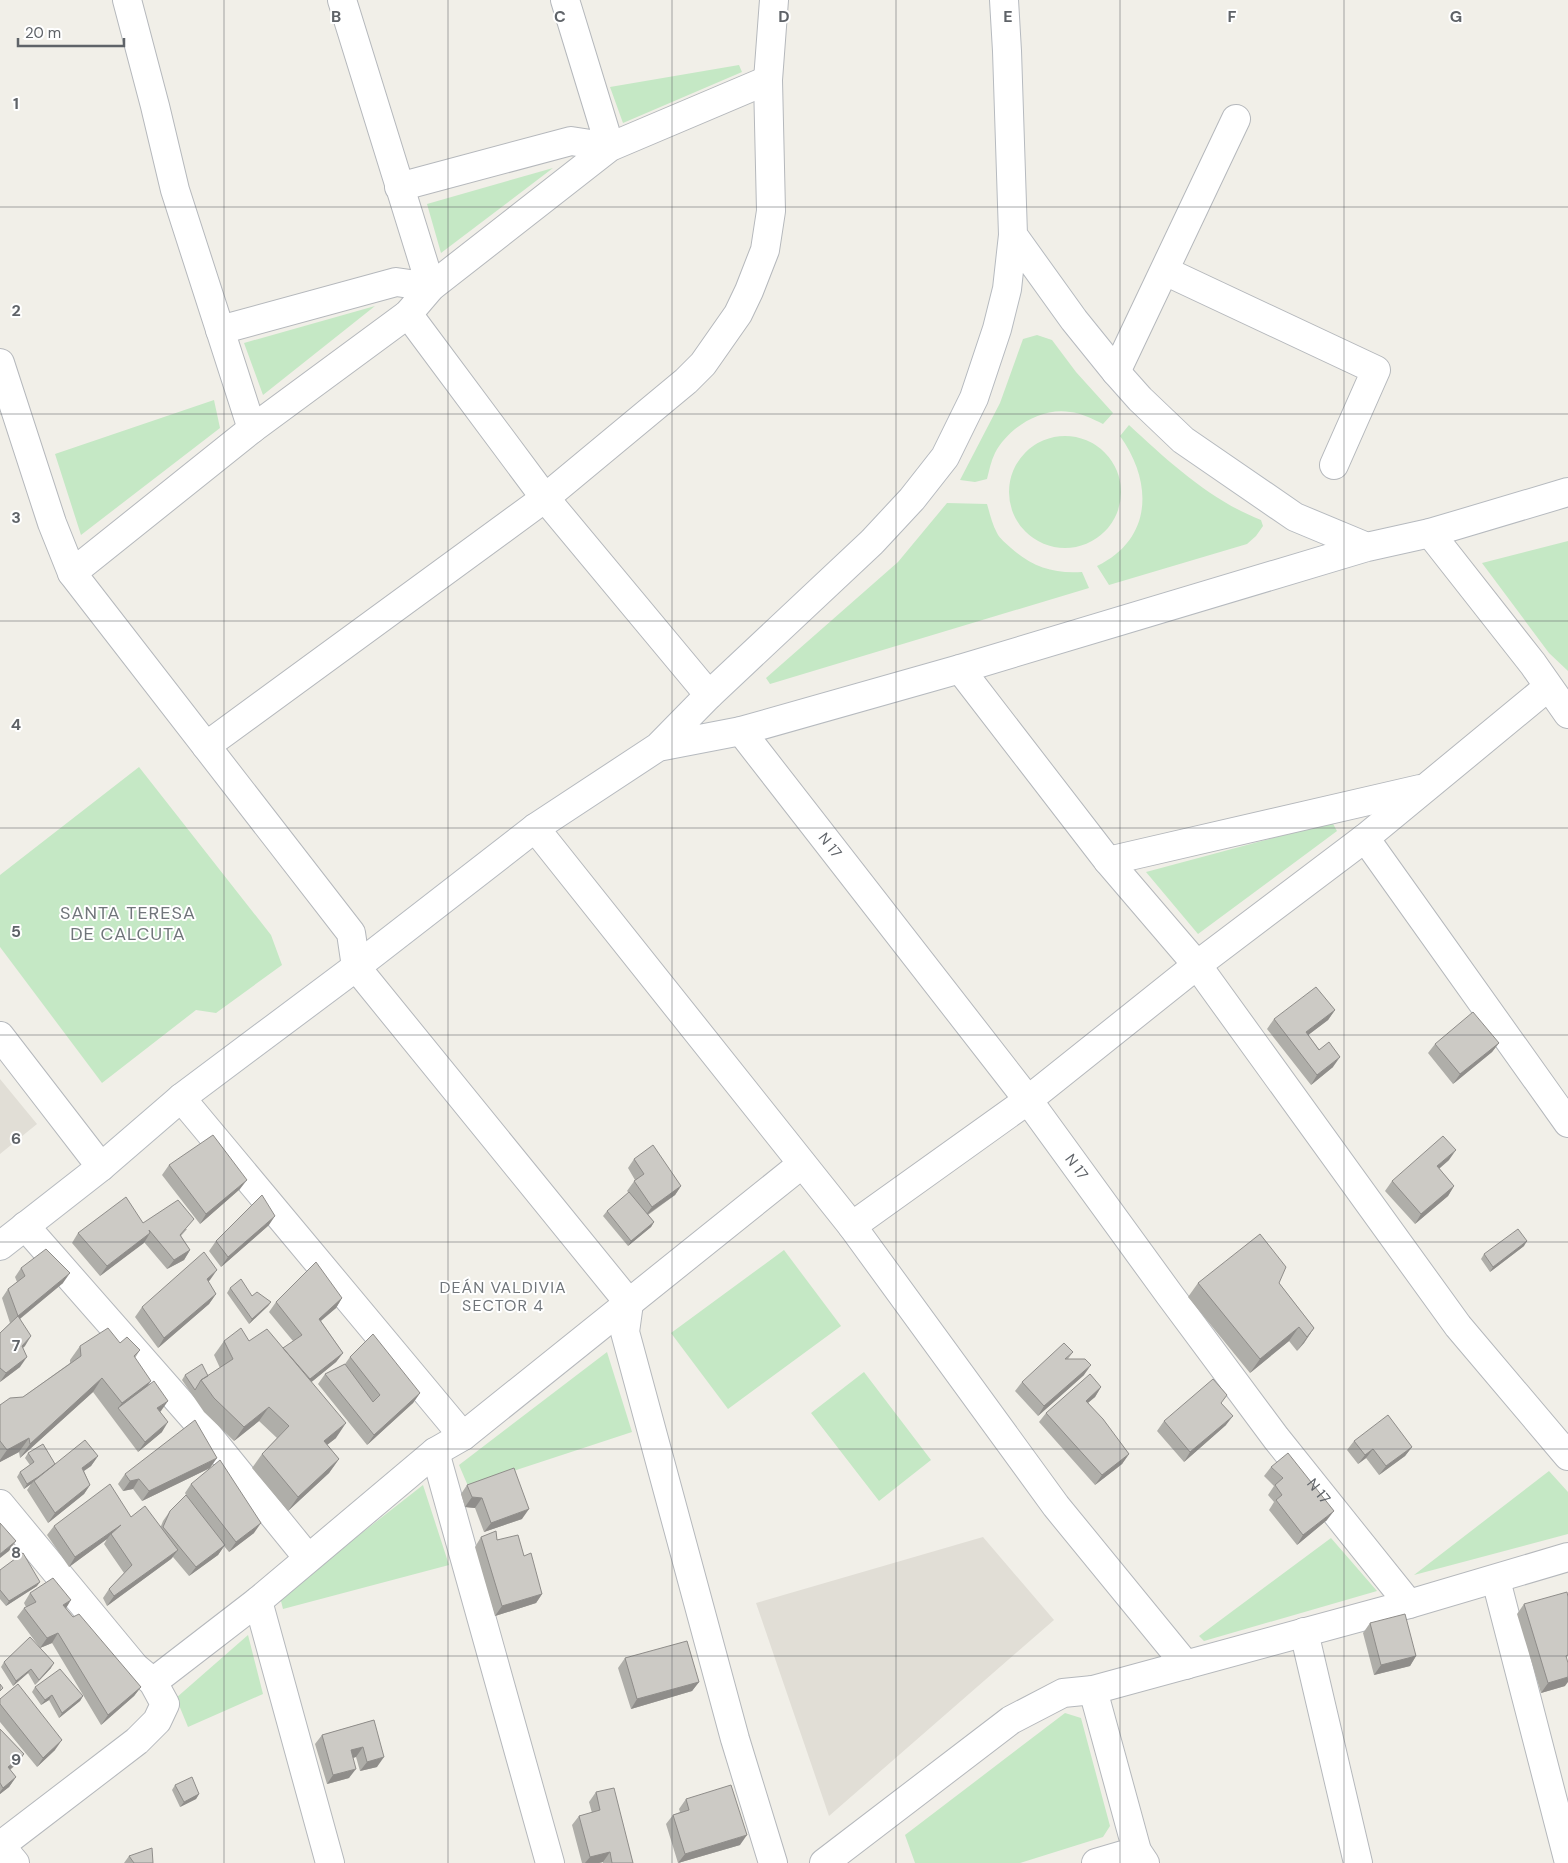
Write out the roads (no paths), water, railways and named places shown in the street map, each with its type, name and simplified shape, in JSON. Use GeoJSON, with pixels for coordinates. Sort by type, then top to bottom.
{"type":"FeatureCollection","features":[{"type":"Feature","properties":{"kind":"street"},"geometry":{"type":"LineString","coordinates":[[127,0],[175,190],[252,429]]}},
{"type":"Feature","properties":{"kind":"street"},"geometry":{"type":"LineString","coordinates":[[342,0],[431,288]]}},
{"type":"Feature","properties":{"kind":"street"},"geometry":{"type":"LineString","coordinates":[[565,0],[610,148]]}},
{"type":"Feature","properties":{"kind":"street"},"geometry":{"type":"LineString","coordinates":[[206,746],[545,498],[686,381],[703,364],[738,314],[765,250],[771,210],[768,80],[774,0]]}},
{"type":"Feature","properties":{"kind":"street"},"geometry":{"type":"LineString","coordinates":[[0,1246],[101,1167],[182,1098],[356,967],[535,828],[658,747],[709,695],[872,542],[912,500],[945,457],[974,398],[998,329],[1008,289],[1013,235],[1004,0]]}},
{"type":"Feature","properties":{"kind":"street"},"geometry":{"type":"LineString","coordinates":[[72,573],[252,429],[408,314],[431,288],[610,148],[768,80]]}},
{"type":"Feature","properties":{"kind":"street"},"geometry":{"type":"LineString","coordinates":[[1116,372],[1236,119]]}},
{"type":"Feature","properties":{"kind":"street"},"geometry":{"type":"LineString","coordinates":[[399,186],[571,141],[610,148]]}},
{"type":"Feature","properties":{"kind":"street"},"geometry":{"type":"LineString","coordinates":[[1013,235],[1074,320],[1116,372],[1140,399],[1183,440],[1295,517],[1368,547]]}},
{"type":"Feature","properties":{"kind":"street"},"geometry":{"type":"LineString","coordinates":[[1165,271],[1376,370],[1334,466]]}},
{"type":"Feature","properties":{"kind":"street"},"geometry":{"type":"LineString","coordinates":[[220,330],[396,282],[431,288]]}},
{"type":"Feature","properties":{"kind":"street"},"geometry":{"type":"LineString","coordinates":[[408,314],[545,498],[709,695]]}},
{"type":"Feature","properties":{"kind":"street"},"geometry":{"type":"LineString","coordinates":[[0,364],[4,393],[72,573],[352,933],[356,967],[629,1303],[626,1332],[735,1739],[773,1863]]}},
{"type":"Feature","properties":{"kind":"street"},"geometry":{"type":"LineString","coordinates":[[658,747],[741,731],[960,669],[1368,547],[1430,533],[1568,492]]}},
{"type":"Feature","properties":{"kind":"street"},"geometry":{"type":"LineString","coordinates":[[852,1226],[1028,1100],[1427,788],[1562,703],[1430,533]]}},
{"type":"Feature","properties":{"kind":"street"},"geometry":{"type":"LineString","coordinates":[[960,669],[1108,861],[1197,966],[1458,1326],[1568,1456]]}},
{"type":"Feature","properties":{"kind":"street","name":"N 17"},"geometry":{"type":"LineString","coordinates":[[741,731],[1028,1100],[1276,1438],[1409,1604]]}},
{"type":"Feature","properties":{"kind":"street"},"geometry":{"type":"LineString","coordinates":[[1108,861],[1427,788]]}},
{"type":"Feature","properties":{"kind":"street"},"geometry":{"type":"LineString","coordinates":[[535,828],[852,1226],[1056,1506],[1186,1664]]}},
{"type":"Feature","properties":{"kind":"street"},"geometry":{"type":"LineString","coordinates":[[1365,838],[1568,1123]]}},
{"type":"Feature","properties":{"kind":"street"},"geometry":{"type":"LineString","coordinates":[[0,1036],[101,1167]]}},
{"type":"Feature","properties":{"kind":"street"},"geometry":{"type":"LineString","coordinates":[[182,1098],[463,1436]]}},
{"type":"Feature","properties":{"kind":"street"},"geometry":{"type":"LineString","coordinates":[[153,1682],[258,1601],[435,1452],[463,1436],[802,1164]]}},
{"type":"Feature","properties":{"kind":"street"},"geometry":{"type":"LineString","coordinates":[[25,1226],[199,1424],[308,1558]]}},
{"type":"Feature","properties":{"kind":"street"},"geometry":{"type":"LineString","coordinates":[[435,1452],[550,1863]]}},
{"type":"Feature","properties":{"kind":"street"},"geometry":{"type":"LineString","coordinates":[[0,1504],[134,1667],[153,1682],[164,1704],[157,1721],[136,1740],[0,1846],[15,1863]]}},
{"type":"Feature","properties":{"kind":"street"},"geometry":{"type":"LineString","coordinates":[[824,1863],[1011,1720],[1063,1693],[1093,1690],[1496,1580],[1568,1557]]}},
{"type":"Feature","properties":{"kind":"street"},"geometry":{"type":"LineString","coordinates":[[1496,1580],[1568,1860]]}},
{"type":"Feature","properties":{"kind":"street"},"geometry":{"type":"LineString","coordinates":[[258,1601],[330,1863]]}},
{"type":"Feature","properties":{"kind":"street"},"geometry":{"type":"LineString","coordinates":[[1304,1632],[1358,1863]]}},
{"type":"Feature","properties":{"kind":"street"},"geometry":{"type":"LineString","coordinates":[[1093,1690],[1141,1857],[1096,1863]]}},
{"type":"Feature","properties":{"kind":"district","name":"SANTA TERESA DE CALCUTA"},"geometry":{"type":"Point","coordinates":[128,923]}},
{"type":"Feature","properties":{"kind":"district","name":"DEÁN VALDIVIA SECTOR 4"},"geometry":{"type":"Point","coordinates":[503,1296]}}]}
